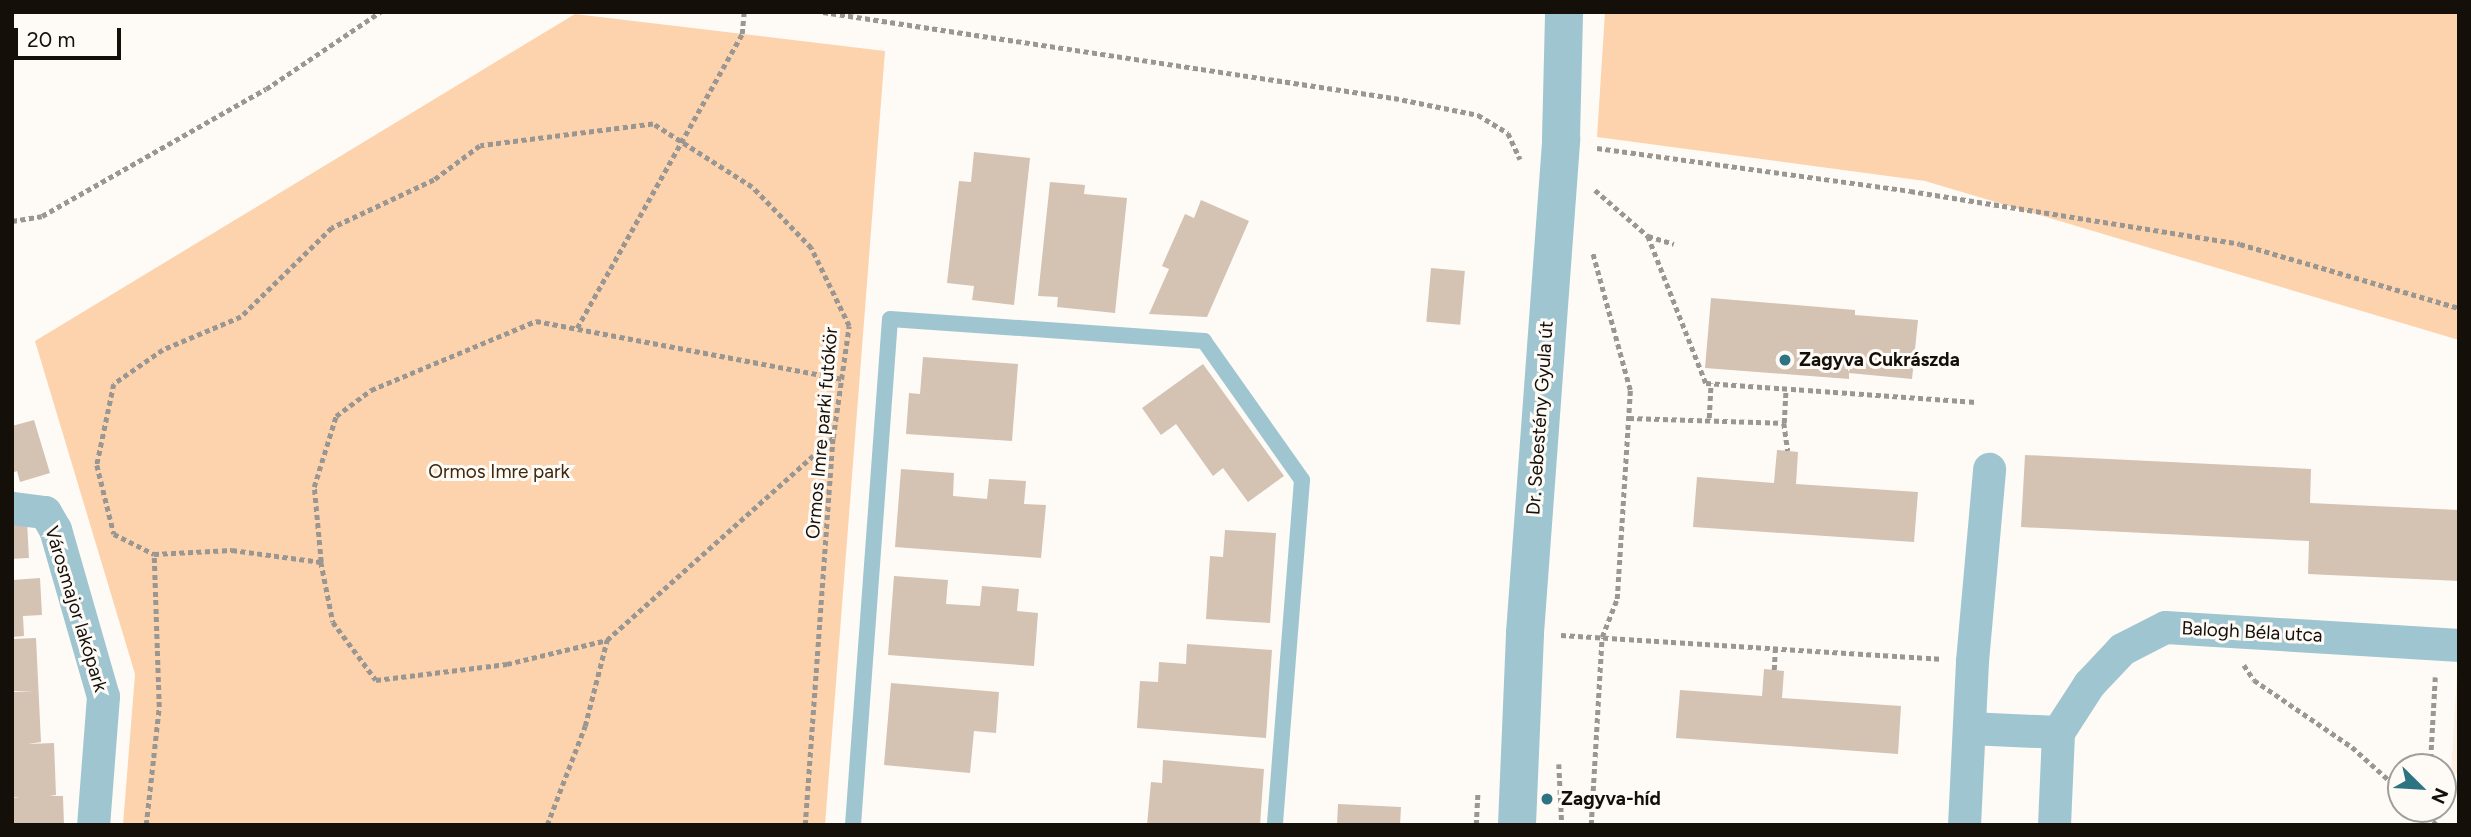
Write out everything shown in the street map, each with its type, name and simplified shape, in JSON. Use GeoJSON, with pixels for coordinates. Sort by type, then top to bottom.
{"type":"FeatureCollection","features":[{"type":"Feature","properties":{"kind":"street","name":"Dr. Sebestény Gyula út"},"geometry":{"type":"LineString","coordinates":[[1517,825],[1526,619],[1561,138],[1564,12]]}},
{"type":"Feature","properties":{"kind":"street"},"geometry":{"type":"LineString","coordinates":[[1965,825],[1972,661],[1989,469]]}},
{"type":"Feature","properties":{"kind":"street","name":"Városmajor lakópark"},"geometry":{"type":"LineString","coordinates":[[12,508],[45,512],[55,529],[103,696],[93,825]]}},
{"type":"Feature","properties":{"kind":"street","name":"Balogh Béla utca"},"geometry":{"type":"LineString","coordinates":[[2058,732],[2089,684],[2122,649],[2165,627],[2448,645]]}},
{"type":"Feature","properties":{"kind":"street"},"geometry":{"type":"LineString","coordinates":[[1969,728],[2058,732],[2054,825]]}},
{"type":"Feature","properties":{"kind":"lane"},"geometry":{"type":"LineString","coordinates":[[853,825],[890,319],[1204,341],[1302,480],[1275,825]]}},
{"type":"Feature","properties":{"kind":"path"},"geometry":{"type":"LineString","coordinates":[[12,221],[42,216],[78,196],[266,89],[380,12]]}},
{"type":"Feature","properties":{"kind":"path"},"geometry":{"type":"LineString","coordinates":[[577,328],[678,141],[742,34],[744,12]]}},
{"type":"Feature","properties":{"kind":"path"},"geometry":{"type":"LineString","coordinates":[[823,12],[1394,98],[1478,115],[1508,133],[1518,148],[1521,165]]}},
{"type":"Feature","properties":{"kind":"path","name":"Ormos Imre parki futókör"},"geometry":{"type":"LineString","coordinates":[[154,554],[114,534],[97,465],[114,384],[163,350],[241,317],[332,228],[434,180],[480,146],[653,124],[752,187],[811,248],[849,326],[833,438],[805,825]]}},
{"type":"Feature","properties":{"kind":"path"},"geometry":{"type":"LineString","coordinates":[[1594,147],[1910,191],[2240,244],[2459,308]]}},
{"type":"Feature","properties":{"kind":"path"},"geometry":{"type":"LineString","coordinates":[[1588,196],[1588,184],[1648,236],[1674,244]]}},
{"type":"Feature","properties":{"kind":"path"},"geometry":{"type":"LineString","coordinates":[[1648,236],[1706,383],[1976,402]]}},
{"type":"Feature","properties":{"kind":"path"},"geometry":{"type":"LineString","coordinates":[[1590,246],[1630,390],[1616,599],[1602,637],[1591,825]]}},
{"type":"Feature","properties":{"kind":"path"},"geometry":{"type":"LineString","coordinates":[[833,438],[607,640],[506,664],[376,680],[333,622],[321,562],[314,487],[336,416],[371,390],[536,321],[843,379]]}},
{"type":"Feature","properties":{"kind":"path"},"geometry":{"type":"LineString","coordinates":[[1709,418],[1711,383]]}},
{"type":"Feature","properties":{"kind":"path"},"geometry":{"type":"LineString","coordinates":[[1786,389],[1784,423],[1788,451]]}},
{"type":"Feature","properties":{"kind":"path"},"geometry":{"type":"LineString","coordinates":[[1629,418],[1709,418],[1784,423]]}},
{"type":"Feature","properties":{"kind":"path"},"geometry":{"type":"LineString","coordinates":[[146,825],[159,707],[154,554],[232,550],[321,562]]}},
{"type":"Feature","properties":{"kind":"path"},"geometry":{"type":"LineString","coordinates":[[2237,630],[2236,654],[2254,680],[2351,747],[2387,779]]}},
{"type":"Feature","properties":{"kind":"path"},"geometry":{"type":"LineString","coordinates":[[1557,635],[1972,661]]}},
{"type":"Feature","properties":{"kind":"path"},"geometry":{"type":"LineString","coordinates":[[547,825],[585,726],[607,640]]}},
{"type":"Feature","properties":{"kind":"path"},"geometry":{"type":"LineString","coordinates":[[2432,753],[2448,645]]}},
{"type":"Feature","properties":{"kind":"path"},"geometry":{"type":"LineString","coordinates":[[1774,670],[1775,649]]}},
{"type":"Feature","properties":{"kind":"shaded area"},"geometry":{"type":"Polygon","coordinates":[[[2459,673],[2459,774],[2457,753],[2452,753],[2459,673]]]}},
{"type":"Feature","properties":{"kind":"green space"},"geometry":{"type":"Polygon","coordinates":[[[1605,12],[2459,12],[2459,340],[1925,181],[1597,137],[1605,12]]]}},
{"type":"Feature","properties":{"kind":"green space","name":"Ormos Imre park"},"geometry":{"type":"Polygon","coordinates":[[[575,14],[885,51],[825,825],[123,825],[135,674],[35,341],[575,14]]]}},
{"type":"Feature","properties":{"kind":"building"},"geometry":{"type":"Polygon","coordinates":[[[974,152],[1030,158],[1014,305],[972,300],[974,286],[947,283],[959,181],[971,182],[974,152]]]}},
{"type":"Feature","properties":{"kind":"building"},"geometry":{"type":"Polygon","coordinates":[[[1050,182],[1085,185],[1084,194],[1127,198],[1115,313],[1057,307],[1058,297],[1038,296],[1050,182]]]}},
{"type":"Feature","properties":{"kind":"building"},"geometry":{"type":"Polygon","coordinates":[[[1201,200],[1249,221],[1207,317],[1149,314],[1169,269],[1162,266],[1185,214],[1194,218],[1201,200]]]}},
{"type":"Feature","properties":{"kind":"building"},"geometry":{"type":"Polygon","coordinates":[[[1431,268],[1465,271],[1460,325],[1426,322],[1431,268]]]}},
{"type":"Feature","properties":{"kind":"building"},"geometry":{"type":"Polygon","coordinates":[[[1711,298],[1855,310],[1855,315],[1918,320],[1912,379],[1849,373],[1849,379],[1705,368],[1711,298]]]}},
{"type":"Feature","properties":{"kind":"building"},"geometry":{"type":"Polygon","coordinates":[[[923,357],[1018,364],[1012,441],[906,434],[909,393],[920,394],[923,357]]]}},
{"type":"Feature","properties":{"kind":"building"},"geometry":{"type":"Polygon","coordinates":[[[1203,364],[1284,476],[1248,502],[1223,468],[1213,476],[1176,424],[1161,435],[1142,408],[1203,364]]]}},
{"type":"Feature","properties":{"kind":"building"},"geometry":{"type":"Polygon","coordinates":[[[34,420],[50,473],[20,482],[17,471],[12,473],[12,426],[34,420]]]}},
{"type":"Feature","properties":{"kind":"building"},"geometry":{"type":"Polygon","coordinates":[[[1777,450],[1798,452],[1796,484],[1918,492],[1914,542],[1693,527],[1697,477],[1774,483],[1777,450]]]}},
{"type":"Feature","properties":{"kind":"building"},"geometry":{"type":"Polygon","coordinates":[[[2025,455],[2311,469],[2310,503],[2459,510],[2459,581],[2308,574],[2309,541],[2021,527],[2025,455]]]}},
{"type":"Feature","properties":{"kind":"building"},"geometry":{"type":"Polygon","coordinates":[[[901,469],[954,473],[953,496],[987,499],[989,479],[1026,481],[1024,504],[1046,505],[1041,558],[895,547],[901,469]]]}},
{"type":"Feature","properties":{"kind":"building"},"geometry":{"type":"Polygon","coordinates":[[[27,521],[29,558],[14,559],[12,522],[27,521]]]}},
{"type":"Feature","properties":{"kind":"building"},"geometry":{"type":"Polygon","coordinates":[[[1225,530],[1276,533],[1270,623],[1206,619],[1210,556],[1223,557],[1225,530]]]}},
{"type":"Feature","properties":{"kind":"building"},"geometry":{"type":"Polygon","coordinates":[[[894,576],[948,580],[946,604],[980,606],[982,586],[1019,589],[1017,611],[1038,613],[1034,666],[888,655],[894,576]]]}},
{"type":"Feature","properties":{"kind":"building"},"geometry":{"type":"Polygon","coordinates":[[[40,578],[42,615],[23,616],[24,636],[12,637],[12,580],[40,578]]]}},
{"type":"Feature","properties":{"kind":"building"},"geometry":{"type":"Polygon","coordinates":[[[36,638],[41,742],[28,744],[54,743],[56,795],[49,796],[63,796],[64,825],[12,825],[12,798],[20,797],[12,797],[12,692],[34,691],[12,691],[12,639],[36,638]]]}},
{"type":"Feature","properties":{"kind":"building"},"geometry":{"type":"Polygon","coordinates":[[[1187,644],[1272,650],[1266,738],[1137,728],[1140,681],[1158,682],[1159,662],[1186,664],[1187,644]]]}},
{"type":"Feature","properties":{"kind":"building"},"geometry":{"type":"Polygon","coordinates":[[[1764,669],[1784,671],[1782,698],[1901,706],[1898,754],[1676,738],[1680,690],[1762,696],[1764,669]]]}},
{"type":"Feature","properties":{"kind":"building"},"geometry":{"type":"Polygon","coordinates":[[[891,683],[999,692],[996,733],[974,731],[970,773],[884,765],[891,683]]]}},
{"type":"Feature","properties":{"kind":"building"},"geometry":{"type":"Polygon","coordinates":[[[1163,760],[1264,769],[1260,825],[1147,825],[1151,782],[1162,783],[1163,760]]]}},
{"type":"Feature","properties":{"kind":"building"},"geometry":{"type":"Polygon","coordinates":[[[1338,804],[1401,807],[1400,825],[1337,825],[1338,804]]]}},
{"type":"Feature","properties":{"kind":"place","name":"Zagyva Cukrászda"},"geometry":{"type":"Point","coordinates":[1785,360]}},
{"type":"Feature","properties":{"kind":"place","name":"Zagyva-híd"},"geometry":{"type":"Point","coordinates":[1547,799]}}]}
